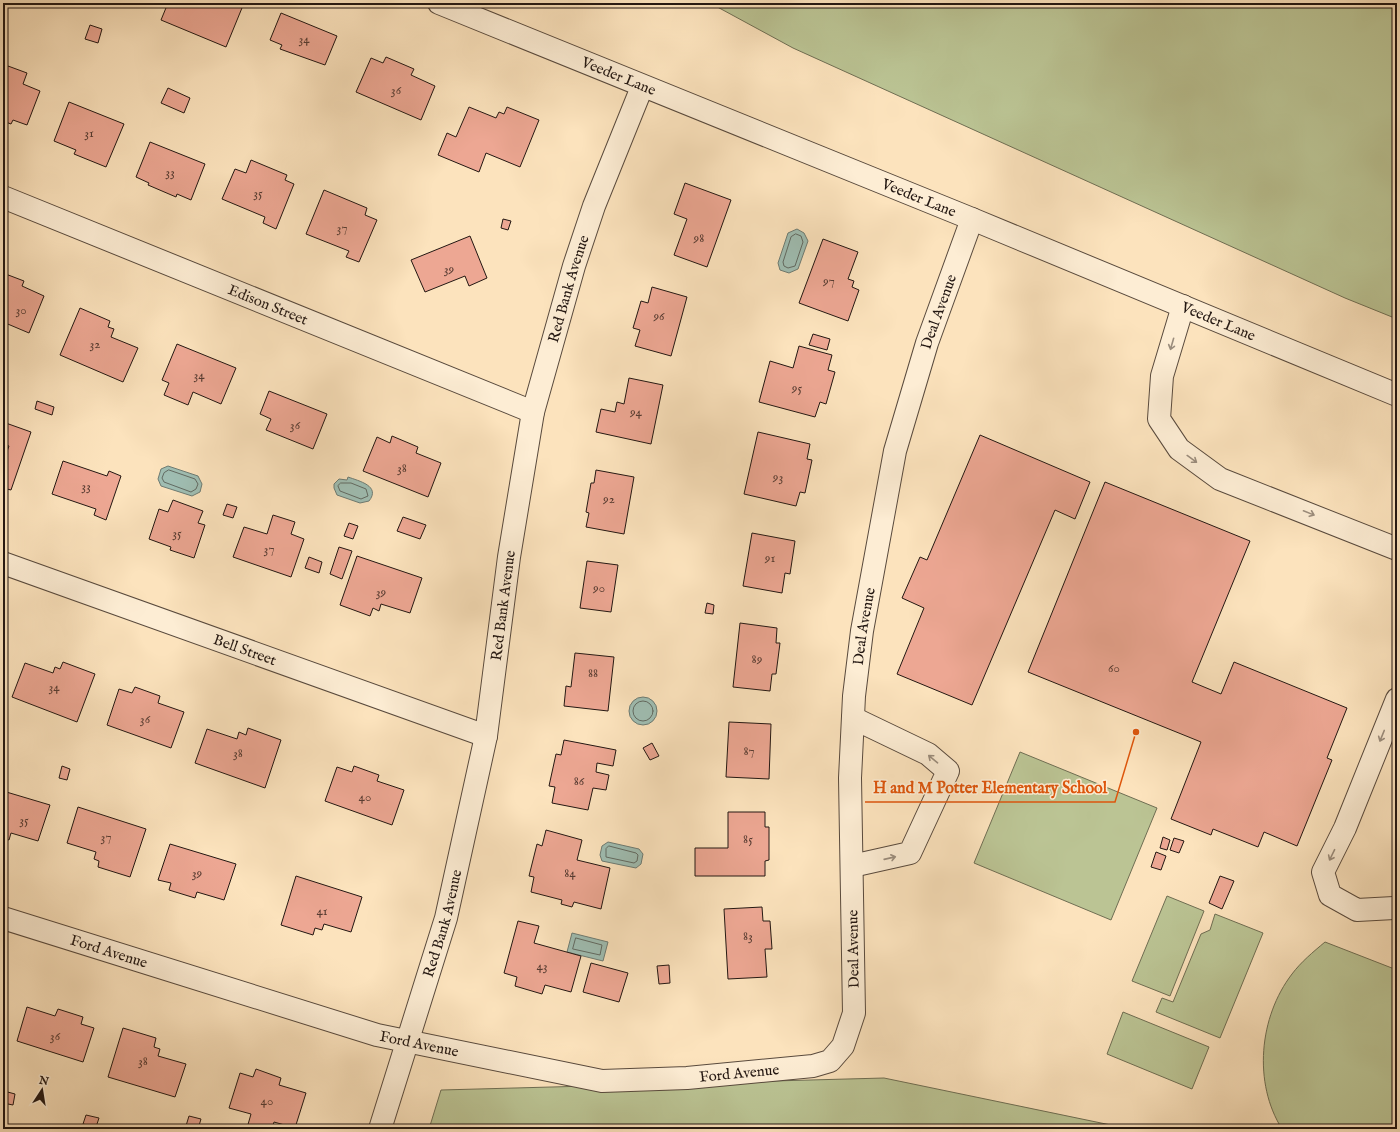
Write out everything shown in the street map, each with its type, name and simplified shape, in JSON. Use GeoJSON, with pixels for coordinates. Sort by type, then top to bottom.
{"type":"FeatureCollection","features":[{"type":"Feature","properties":{"kind":"street","name":"Veeder Lane"},"geometry":{"type":"LineString","coordinates":[[439,3],[642,87],[1183,306],[1397,395]]}},
{"type":"Feature","properties":{"kind":"street","name":"Red Bank Avenue"},"geometry":{"type":"LineString","coordinates":[[380,1129],[446,918],[486,736],[509,557],[533,412],[574,266],[594,206],[642,87]]}},
{"type":"Feature","properties":{"kind":"street","name":"Edison Street"},"geometry":{"type":"LineString","coordinates":[[3,197],[533,412]]}},
{"type":"Feature","properties":{"kind":"street","name":"Deal Avenue"},"geometry":{"type":"LineString","coordinates":[[843,1046],[854,1014],[850,778],[853,718],[862,631],[895,451],[927,343],[972,220]]}},
{"type":"Feature","properties":{"kind":"street"},"geometry":{"type":"LineString","coordinates":[[1183,306],[1162,376],[1159,419],[1179,449],[1220,479],[1397,549]]}},
{"type":"Feature","properties":{"kind":"street","name":"Bell Street"},"geometry":{"type":"LineString","coordinates":[[3,563],[486,736]]}},
{"type":"Feature","properties":{"kind":"street"},"geometry":{"type":"LineString","coordinates":[[1396,910],[1357,910],[1330,895],[1323,872],[1345,828],[1397,699]]}},
{"type":"Feature","properties":{"kind":"street"},"geometry":{"type":"LineString","coordinates":[[852,866],[910,853],[948,771],[928,754],[853,718]]}},
{"type":"Feature","properties":{"kind":"street","name":"Ford Avenue"},"geometry":{"type":"LineString","coordinates":[[3,918],[323,1019],[406,1042],[602,1081],[687,1078],[813,1066],[830,1061],[843,1046]]}},
{"type":"Feature","properties":{"kind":"green space"},"geometry":{"type":"Polygon","coordinates":[[[710,3],[1397,3],[1397,319],[1345,298],[793,48],[710,3]]]}},
{"type":"Feature","properties":{"kind":"green space"},"geometry":{"type":"Polygon","coordinates":[[[1020,752],[1157,808],[1111,920],[974,863],[1020,752]]]}},
{"type":"Feature","properties":{"kind":"green space"},"geometry":{"type":"Polygon","coordinates":[[[1167,896],[1204,911],[1170,996],[1132,981],[1167,896]]]}},
{"type":"Feature","properties":{"kind":"green space"},"geometry":{"type":"Polygon","coordinates":[[[1215,914],[1263,933],[1220,1038],[1156,1012],[1162,998],[1173,1002],[1201,934],[1210,930],[1215,914]]]}},
{"type":"Feature","properties":{"kind":"green space"},"geometry":{"type":"Polygon","coordinates":[[[1325,942],[1397,970],[1397,1129],[1282,1129],[1273,1111],[1267,1091],[1264,1071],[1264,1050],[1272,1010],[1281,991],[1292,974],[1303,961],[1325,942]]]}},
{"type":"Feature","properties":{"kind":"green space"},"geometry":{"type":"Polygon","coordinates":[[[1123,1012],[1209,1047],[1192,1089],[1107,1054],[1123,1012]]]}},
{"type":"Feature","properties":{"kind":"green space"},"geometry":{"type":"Polygon","coordinates":[[[884,1078],[1130,1129],[429,1129],[441,1090],[884,1078]]]}},
{"type":"Feature","properties":{"kind":"water"},"geometry":{"type":"Polygon","coordinates":[[[797,229],[804,233],[808,241],[798,269],[789,273],[780,270],[778,263],[788,233],[797,229]]]}},
{"type":"Feature","properties":{"kind":"water"},"geometry":{"type":"Polygon","coordinates":[[[168,466],[198,476],[202,484],[200,492],[192,496],[161,486],[158,479],[161,469],[168,466]]]}},
{"type":"Feature","properties":{"kind":"water"},"geometry":{"type":"Polygon","coordinates":[[[348,477],[363,482],[371,488],[372,496],[369,501],[360,503],[337,495],[334,484],[339,479],[347,480],[348,477]]]}},
{"type":"Feature","properties":{"kind":"water"},"geometry":{"type":"Polygon","coordinates":[[[643,697],[653,701],[657,711],[653,721],[643,725],[633,721],[629,711],[633,701],[643,697]]]}},
{"type":"Feature","properties":{"kind":"water"},"geometry":{"type":"Polygon","coordinates":[[[608,842],[639,849],[643,854],[641,864],[636,868],[602,861],[600,855],[602,846],[608,842]]]}},
{"type":"Feature","properties":{"kind":"water"},"geometry":{"type":"Polygon","coordinates":[[[572,933],[608,942],[603,961],[567,952],[572,933]]]}},
{"type":"Feature","properties":{"kind":"building"},"geometry":{"type":"Polygon","coordinates":[[[168,3],[244,3],[226,47],[161,20],[168,3]]]}},
{"type":"Feature","properties":{"kind":"building"},"geometry":{"type":"Polygon","coordinates":[[[281,13],[337,36],[325,65],[280,49],[282,45],[270,40],[281,13]]]}},
{"type":"Feature","properties":{"kind":"building"},"geometry":{"type":"Polygon","coordinates":[[[90,25],[102,29],[98,43],[85,39],[90,25]]]}},
{"type":"Feature","properties":{"kind":"building"},"geometry":{"type":"Polygon","coordinates":[[[386,57],[414,69],[411,75],[435,86],[421,120],[356,92],[371,58],[383,63],[386,57]]]}},
{"type":"Feature","properties":{"kind":"building"},"geometry":{"type":"Polygon","coordinates":[[[8,66],[27,73],[23,84],[40,91],[27,125],[13,120],[11,124],[3,121],[3,77],[8,66]]]}},
{"type":"Feature","properties":{"kind":"building"},"geometry":{"type":"Polygon","coordinates":[[[168,88],[190,98],[184,113],[161,103],[168,88]]]}},
{"type":"Feature","properties":{"kind":"building"},"geometry":{"type":"Polygon","coordinates":[[[69,102],[124,124],[106,167],[74,154],[76,150],[54,141],[69,102]]]}},
{"type":"Feature","properties":{"kind":"building"},"geometry":{"type":"Polygon","coordinates":[[[469,107],[496,118],[499,112],[504,114],[507,107],[539,120],[520,167],[486,153],[479,172],[438,155],[447,133],[456,137],[469,107]]]}},
{"type":"Feature","properties":{"kind":"building"},"geometry":{"type":"Polygon","coordinates":[[[150,142],[205,164],[191,200],[177,194],[176,197],[148,185],[149,183],[136,177],[150,142]]]}},
{"type":"Feature","properties":{"kind":"building"},"geometry":{"type":"Polygon","coordinates":[[[251,160],[287,175],[285,180],[294,184],[276,229],[263,223],[265,217],[222,199],[235,169],[246,173],[251,160]]]}},
{"type":"Feature","properties":{"kind":"building"},"geometry":{"type":"Polygon","coordinates":[[[685,183],[731,200],[707,267],[674,255],[687,219],[674,214],[685,183]]]}},
{"type":"Feature","properties":{"kind":"building"},"geometry":{"type":"Polygon","coordinates":[[[324,190],[367,208],[365,215],[377,220],[359,262],[346,257],[349,251],[306,234],[324,190]]]}},
{"type":"Feature","properties":{"kind":"building"},"geometry":{"type":"Polygon","coordinates":[[[503,219],[511,221],[508,230],[501,228],[503,219]]]}},
{"type":"Feature","properties":{"kind":"building"},"geometry":{"type":"Polygon","coordinates":[[[470,236],[487,278],[469,286],[465,276],[425,292],[411,260],[470,236]]]}},
{"type":"Feature","properties":{"kind":"building"},"geometry":{"type":"Polygon","coordinates":[[[823,239],[858,252],[848,279],[854,281],[852,287],[859,290],[848,321],[799,303],[823,239]]]}},
{"type":"Feature","properties":{"kind":"building"},"geometry":{"type":"Polygon","coordinates":[[[3,273],[24,281],[22,286],[44,296],[29,333],[3,322],[3,273]]]}},
{"type":"Feature","properties":{"kind":"building"},"geometry":{"type":"Polygon","coordinates":[[[652,287],[687,297],[671,356],[635,346],[640,330],[633,328],[641,301],[648,303],[652,287]]]}},
{"type":"Feature","properties":{"kind":"building"},"geometry":{"type":"Polygon","coordinates":[[[80,308],[110,321],[108,327],[114,329],[111,337],[138,348],[123,382],[60,355],[80,308]]]}},
{"type":"Feature","properties":{"kind":"building"},"geometry":{"type":"Polygon","coordinates":[[[813,334],[830,339],[827,350],[809,345],[813,334]]]}},
{"type":"Feature","properties":{"kind":"building"},"geometry":{"type":"Polygon","coordinates":[[[177,344],[236,368],[221,404],[193,392],[188,405],[164,395],[169,383],[162,380],[177,344]]]}},
{"type":"Feature","properties":{"kind":"building"},"geometry":{"type":"Polygon","coordinates":[[[799,346],[832,355],[828,370],[835,372],[826,404],[820,402],[815,417],[759,402],[770,361],[793,368],[799,346]]]}},
{"type":"Feature","properties":{"kind":"building"},"geometry":{"type":"Polygon","coordinates":[[[629,378],[663,385],[651,444],[596,432],[601,409],[615,412],[617,402],[624,404],[629,378]]]}},
{"type":"Feature","properties":{"kind":"building"},"geometry":{"type":"Polygon","coordinates":[[[269,391],[327,414],[313,449],[266,430],[271,419],[260,414],[269,391]]]}},
{"type":"Feature","properties":{"kind":"building"},"geometry":{"type":"Polygon","coordinates":[[[37,401],[54,407],[52,415],[35,409],[37,401]]]}},
{"type":"Feature","properties":{"kind":"building"},"geometry":{"type":"Polygon","coordinates":[[[3,422],[31,432],[11,490],[3,488],[3,453],[6,454],[9,446],[3,444],[3,422]]]}},
{"type":"Feature","properties":{"kind":"building"},"geometry":{"type":"Polygon","coordinates":[[[758,432],[810,444],[807,459],[812,460],[805,493],[800,492],[796,506],[744,494],[758,432]]]}},
{"type":"Feature","properties":{"kind":"building"},"geometry":{"type":"Polygon","coordinates":[[[980,435],[1090,482],[1075,519],[1055,510],[972,705],[897,674],[924,608],[902,598],[920,557],[927,560],[980,435]]]}},
{"type":"Feature","properties":{"kind":"building"},"geometry":{"type":"Polygon","coordinates":[[[392,436],[418,447],[416,453],[441,463],[428,497],[363,471],[377,437],[390,443],[392,436]]]}},
{"type":"Feature","properties":{"kind":"building"},"geometry":{"type":"Polygon","coordinates":[[[63,461],[107,476],[109,471],[121,476],[106,520],[94,515],[96,509],[52,494],[63,461]]]}},
{"type":"Feature","properties":{"kind":"building"},"geometry":{"type":"Polygon","coordinates":[[[596,470],[634,477],[624,534],[586,527],[589,513],[586,512],[591,483],[594,483],[596,470]]]}},
{"type":"Feature","properties":{"kind":"building"},"geometry":{"type":"Polygon","coordinates":[[[1105,482],[1250,541],[1192,682],[1221,694],[1234,662],[1347,708],[1327,758],[1332,760],[1297,846],[1264,832],[1258,847],[1213,829],[1211,835],[1171,819],[1201,742],[1028,672],[1105,482]]]}},
{"type":"Feature","properties":{"kind":"building"},"geometry":{"type":"Polygon","coordinates":[[[173,500],[203,511],[198,523],[205,525],[194,558],[170,550],[171,547],[149,539],[159,509],[168,512],[173,500]]]}},
{"type":"Feature","properties":{"kind":"building"},"geometry":{"type":"Polygon","coordinates":[[[227,504],[237,507],[233,518],[223,515],[227,504]]]}},
{"type":"Feature","properties":{"kind":"building"},"geometry":{"type":"Polygon","coordinates":[[[273,515],[295,522],[291,534],[304,539],[291,577],[233,557],[244,527],[267,534],[273,515]]]}},
{"type":"Feature","properties":{"kind":"building"},"geometry":{"type":"Polygon","coordinates":[[[403,517],[426,525],[420,539],[397,531],[403,517]]]}},
{"type":"Feature","properties":{"kind":"building"},"geometry":{"type":"Polygon","coordinates":[[[349,523],[358,526],[353,539],[344,536],[349,523]]]}},
{"type":"Feature","properties":{"kind":"building"},"geometry":{"type":"Polygon","coordinates":[[[752,533],[795,541],[790,574],[785,573],[782,593],[743,586],[752,533]]]}},
{"type":"Feature","properties":{"kind":"building"},"geometry":{"type":"Polygon","coordinates":[[[339,547],[352,551],[342,579],[330,574],[339,547]]]}},
{"type":"Feature","properties":{"kind":"building"},"geometry":{"type":"Polygon","coordinates":[[[357,556],[422,578],[410,613],[381,604],[379,611],[373,608],[370,616],[340,605],[357,556]]]}},
{"type":"Feature","properties":{"kind":"building"},"geometry":{"type":"Polygon","coordinates":[[[309,557],[322,562],[319,573],[305,568],[309,557]]]}},
{"type":"Feature","properties":{"kind":"building"},"geometry":{"type":"Polygon","coordinates":[[[587,561],[618,565],[611,612],[580,608],[587,561]]]}},
{"type":"Feature","properties":{"kind":"building"},"geometry":{"type":"Polygon","coordinates":[[[707,603],[714,605],[713,614],[705,613],[707,603]]]}},
{"type":"Feature","properties":{"kind":"building"},"geometry":{"type":"Polygon","coordinates":[[[740,623],[777,628],[776,643],[780,643],[776,674],[772,674],[770,691],[733,687],[740,623]]]}},
{"type":"Feature","properties":{"kind":"building"},"geometry":{"type":"Polygon","coordinates":[[[575,653],[614,657],[608,711],[564,706],[566,686],[571,687],[575,653]]]}},
{"type":"Feature","properties":{"kind":"building"},"geometry":{"type":"Polygon","coordinates":[[[63,662],[95,674],[77,722],[12,697],[25,663],[53,673],[55,667],[60,669],[63,662]]]}},
{"type":"Feature","properties":{"kind":"building"},"geometry":{"type":"Polygon","coordinates":[[[135,687],[160,696],[158,703],[184,712],[171,748],[107,725],[119,689],[132,693],[135,687]]]}},
{"type":"Feature","properties":{"kind":"building"},"geometry":{"type":"Polygon","coordinates":[[[729,722],[771,724],[769,779],[726,777],[729,722]]]}},
{"type":"Feature","properties":{"kind":"building"},"geometry":{"type":"Polygon","coordinates":[[[248,728],[281,740],[265,788],[195,763],[207,729],[237,739],[239,732],[246,735],[248,728]]]}},
{"type":"Feature","properties":{"kind":"building"},"geometry":{"type":"Polygon","coordinates":[[[564,740],[616,750],[613,766],[597,763],[596,772],[609,775],[606,790],[593,788],[588,810],[552,803],[555,787],[549,786],[556,754],[561,755],[564,740]]]}},
{"type":"Feature","properties":{"kind":"building"},"geometry":{"type":"Polygon","coordinates":[[[652,743],[659,756],[650,760],[643,748],[652,743]]]}},
{"type":"Feature","properties":{"kind":"building"},"geometry":{"type":"Polygon","coordinates":[[[62,766],[70,769],[67,780],[59,778],[62,766]]]}},
{"type":"Feature","properties":{"kind":"building"},"geometry":{"type":"Polygon","coordinates":[[[354,766],[379,775],[377,781],[404,790],[392,825],[325,801],[337,767],[352,772],[354,766]]]}},
{"type":"Feature","properties":{"kind":"building"},"geometry":{"type":"Polygon","coordinates":[[[3,791],[50,805],[38,841],[11,833],[9,840],[3,838],[3,791]]]}},
{"type":"Feature","properties":{"kind":"building"},"geometry":{"type":"Polygon","coordinates":[[[78,807],[146,829],[130,877],[98,867],[99,861],[94,859],[96,852],[67,843],[78,807]]]}},
{"type":"Feature","properties":{"kind":"building"},"geometry":{"type":"Polygon","coordinates":[[[728,812],[765,812],[765,827],[769,827],[769,860],[765,861],[765,876],[695,876],[695,848],[728,848],[728,812]]]}},
{"type":"Feature","properties":{"kind":"building"},"geometry":{"type":"Polygon","coordinates":[[[546,830],[582,840],[577,860],[610,868],[601,909],[574,902],[572,907],[561,904],[562,900],[531,892],[534,877],[529,876],[537,844],[542,846],[546,830]]]}},
{"type":"Feature","properties":{"kind":"building"},"geometry":{"type":"Polygon","coordinates":[[[1163,837],[1170,840],[1167,850],[1160,848],[1163,837]]]}},
{"type":"Feature","properties":{"kind":"building"},"geometry":{"type":"Polygon","coordinates":[[[1174,838],[1184,841],[1179,853],[1170,850],[1174,838]]]}},
{"type":"Feature","properties":{"kind":"building"},"geometry":{"type":"Polygon","coordinates":[[[170,844],[236,864],[224,900],[197,892],[195,898],[169,890],[171,883],[158,880],[170,844]]]}},
{"type":"Feature","properties":{"kind":"building"},"geometry":{"type":"Polygon","coordinates":[[[1156,852],[1166,856],[1161,870],[1151,867],[1156,852]]]}},
{"type":"Feature","properties":{"kind":"building"},"geometry":{"type":"Polygon","coordinates":[[[296,876],[362,897],[351,932],[324,924],[322,930],[315,928],[313,935],[281,925],[296,876]]]}},
{"type":"Feature","properties":{"kind":"building"},"geometry":{"type":"Polygon","coordinates":[[[1220,876],[1234,881],[1222,909],[1209,903],[1220,876]]]}},
{"type":"Feature","properties":{"kind":"building"},"geometry":{"type":"Polygon","coordinates":[[[762,907],[763,921],[770,921],[772,949],[765,949],[767,977],[728,979],[724,909],[762,907]]]}},
{"type":"Feature","properties":{"kind":"building"},"geometry":{"type":"Polygon","coordinates":[[[518,921],[539,926],[534,943],[581,956],[571,992],[545,985],[542,994],[515,986],[517,977],[504,973],[518,921]]]}},
{"type":"Feature","properties":{"kind":"building"},"geometry":{"type":"Polygon","coordinates":[[[591,963],[628,973],[619,1002],[583,992],[591,963]]]}},
{"type":"Feature","properties":{"kind":"building"},"geometry":{"type":"Polygon","coordinates":[[[669,965],[670,983],[659,984],[657,966],[669,965]]]}},
{"type":"Feature","properties":{"kind":"building"},"geometry":{"type":"Polygon","coordinates":[[[27,1007],[55,1016],[58,1009],[83,1017],[81,1024],[94,1028],[83,1062],[17,1041],[27,1007]]]}},
{"type":"Feature","properties":{"kind":"building"},"geometry":{"type":"Polygon","coordinates":[[[123,1028],[156,1038],[154,1047],[160,1049],[158,1056],[186,1064],[175,1097],[108,1077],[123,1028]]]}},
{"type":"Feature","properties":{"kind":"building"},"geometry":{"type":"Polygon","coordinates":[[[256,1069],[281,1078],[279,1085],[306,1093],[295,1128],[274,1122],[272,1129],[249,1129],[247,1128],[251,1114],[229,1108],[240,1073],[253,1077],[256,1069]]]}},
{"type":"Feature","properties":{"kind":"building"},"geometry":{"type":"Polygon","coordinates":[[[4,1091],[15,1094],[13,1105],[3,1103],[4,1091]]]}},
{"type":"Feature","properties":{"kind":"building"},"geometry":{"type":"Polygon","coordinates":[[[86,1115],[99,1118],[96,1127],[83,1124],[86,1115]]]}},
{"type":"Feature","properties":{"kind":"building"},"geometry":{"type":"Polygon","coordinates":[[[189,1116],[201,1119],[198,1129],[185,1129],[189,1116]]]}},
{"type":"Feature","properties":{"kind":"place","name":"H and M Potter Elementary School"},"geometry":{"type":"Point","coordinates":[1136,732]}}]}
